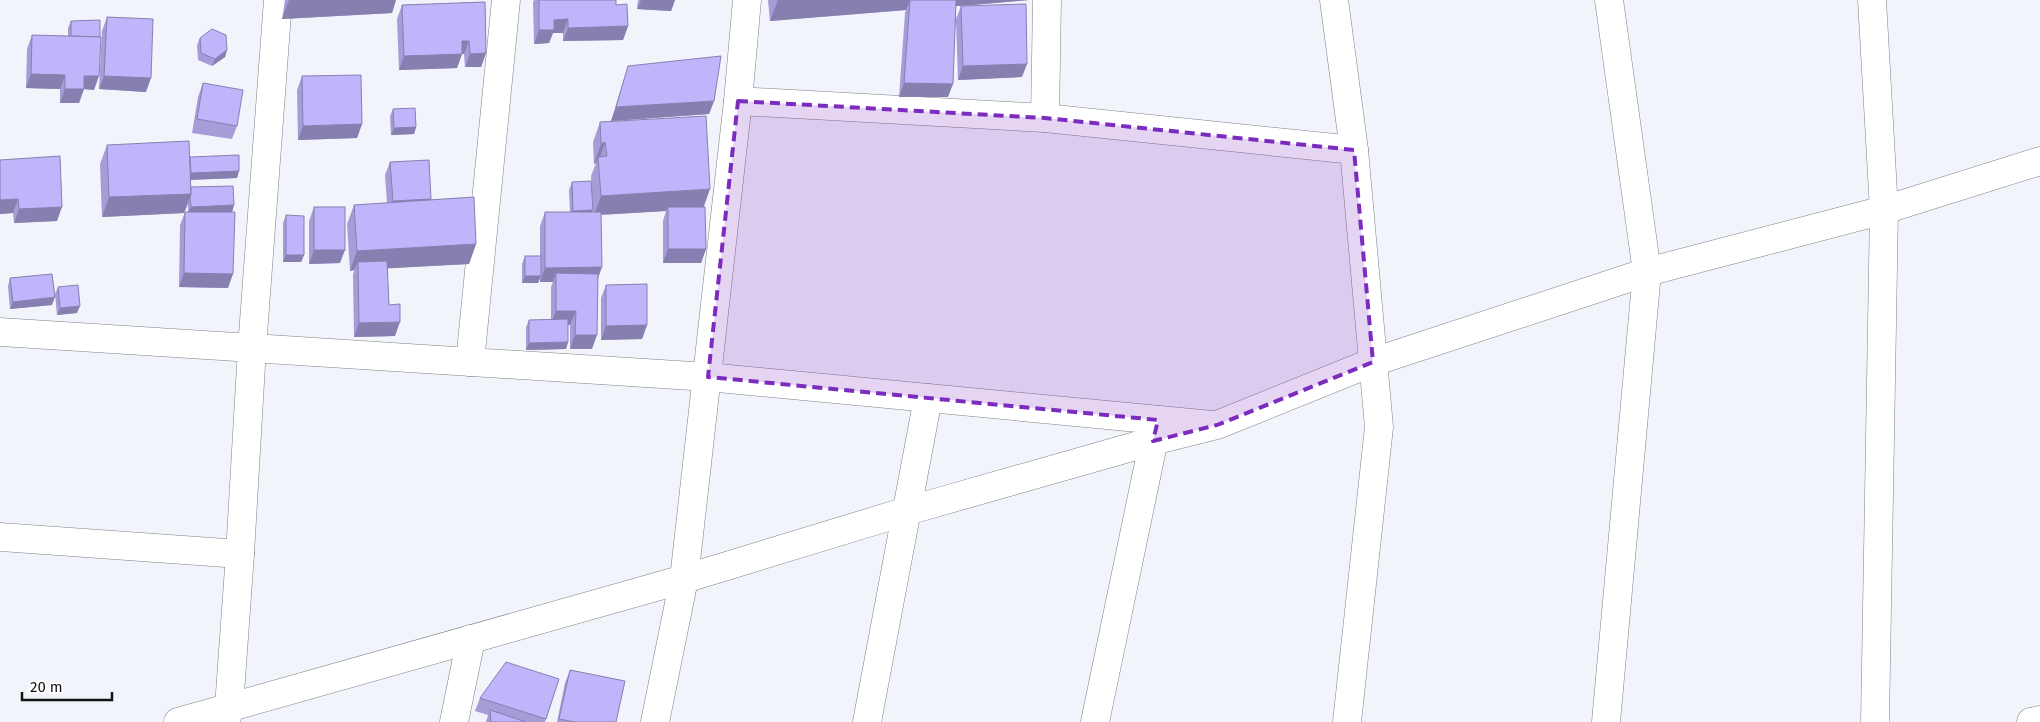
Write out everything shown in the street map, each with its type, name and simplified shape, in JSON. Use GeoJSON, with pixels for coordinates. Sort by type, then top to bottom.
{"type":"FeatureCollection","features":[{"type":"Feature","properties":{"kind":"street"},"geometry":{"type":"LineString","coordinates":[[228,715],[252,348],[278,0]]}},
{"type":"Feature","properties":{"kind":"street"},"geometry":{"type":"LineString","coordinates":[[470,362],[506,0]]}},
{"type":"Feature","properties":{"kind":"street"},"geometry":{"type":"LineString","coordinates":[[655,722],[684,579],[708,377],[747,0]]}},
{"type":"Feature","properties":{"kind":"street"},"geometry":{"type":"LineString","coordinates":[[1045,118],[1047,0]]}},
{"type":"Feature","properties":{"kind":"street"},"geometry":{"type":"LineString","coordinates":[[1334,0],[1354,150],[1379,427],[1347,722]]}},
{"type":"Feature","properties":{"kind":"street"},"geometry":{"type":"LineString","coordinates":[[1606,722],[1647,272],[1610,0]]}},
{"type":"Feature","properties":{"kind":"street"},"geometry":{"type":"LineString","coordinates":[[1872,0],[1884,210],[1875,722]]}},
{"type":"Feature","properties":{"kind":"street"},"geometry":{"type":"LineString","coordinates":[[738,101],[1045,118],[1354,150]]}},
{"type":"Feature","properties":{"kind":"street"},"geometry":{"type":"LineString","coordinates":[[0,332],[708,377],[928,398],[1156,430],[1217,425],[1373,362],[1647,272],[1884,210],[2040,161]]}},
{"type":"Feature","properties":{"kind":"street"},"geometry":{"type":"LineString","coordinates":[[867,722],[928,398]]}},
{"type":"Feature","properties":{"kind":"street"},"geometry":{"type":"LineString","coordinates":[[178,722],[228,715],[471,639],[684,579],[907,511],[1156,430]]}},
{"type":"Feature","properties":{"kind":"street"},"geometry":{"type":"LineString","coordinates":[[1095,722],[1156,430]]}},
{"type":"Feature","properties":{"kind":"street"},"geometry":{"type":"LineString","coordinates":[[0,537],[240,554]]}},
{"type":"Feature","properties":{"kind":"street"},"geometry":{"type":"LineString","coordinates":[[454,722],[471,639]]}},
{"type":"Feature","properties":{"kind":"street"},"geometry":{"type":"LineString","coordinates":[[2031,722],[2040,720]]}},
{"type":"Feature","properties":{"kind":"highlighted area"},"geometry":{"type":"Polygon","coordinates":[[[738,101],[1045,118],[1354,150],[1373,362],[1217,425],[1153,441],[1158,420],[708,377],[738,101]]]}},
{"type":"Feature","properties":{"kind":"building"},"geometry":{"type":"Polygon","coordinates":[[[539,0],[616,0],[616,5],[627,4],[628,26],[568,28],[568,19],[554,20],[554,30],[539,30],[539,0]]]}},
{"type":"Feature","properties":{"kind":"building"},"geometry":{"type":"Polygon","coordinates":[[[910,0],[956,0],[953,84],[904,83],[910,0]]]}},
{"type":"Feature","properties":{"kind":"building"},"geometry":{"type":"Polygon","coordinates":[[[485,2],[486,53],[470,54],[469,41],[462,41],[462,54],[404,56],[402,5],[485,2]]]}},
{"type":"Feature","properties":{"kind":"building"},"geometry":{"type":"Polygon","coordinates":[[[1026,4],[1027,64],[963,66],[961,6],[1026,4]]]}},
{"type":"Feature","properties":{"kind":"building"},"geometry":{"type":"Polygon","coordinates":[[[107,17],[153,19],[151,78],[104,76],[107,17]]]}},
{"type":"Feature","properties":{"kind":"building"},"geometry":{"type":"Polygon","coordinates":[[[100,20],[100,37],[71,36],[71,21],[100,20]]]}},
{"type":"Feature","properties":{"kind":"building"},"geometry":{"type":"Polygon","coordinates":[[[212,29],[226,35],[227,50],[215,59],[201,53],[200,38],[212,29]]]}},
{"type":"Feature","properties":{"kind":"building"},"geometry":{"type":"Polygon","coordinates":[[[32,35],[101,37],[99,76],[84,76],[84,89],[65,89],[65,75],[31,74],[32,35]]]}},
{"type":"Feature","properties":{"kind":"building"},"geometry":{"type":"Polygon","coordinates":[[[721,56],[714,101],[616,107],[628,66],[721,56]]]}},
{"type":"Feature","properties":{"kind":"building"},"geometry":{"type":"Polygon","coordinates":[[[361,75],[362,124],[303,126],[302,76],[361,75]]]}},
{"type":"Feature","properties":{"kind":"building"},"geometry":{"type":"Polygon","coordinates":[[[203,83],[243,90],[237,126],[197,119],[203,83]]]}},
{"type":"Feature","properties":{"kind":"building"},"geometry":{"type":"Polygon","coordinates":[[[415,108],[416,127],[394,128],[393,109],[415,108]]]}},
{"type":"Feature","properties":{"kind":"building"},"geometry":{"type":"Polygon","coordinates":[[[706,116],[710,189],[601,196],[598,157],[607,156],[605,142],[601,144],[600,122],[706,116]]]}},
{"type":"Feature","properties":{"kind":"building"},"geometry":{"type":"Polygon","coordinates":[[[189,141],[191,194],[109,197],[107,145],[189,141]]]}},
{"type":"Feature","properties":{"kind":"building"},"geometry":{"type":"Polygon","coordinates":[[[239,155],[239,171],[191,173],[190,157],[239,155]]]}},
{"type":"Feature","properties":{"kind":"building"},"geometry":{"type":"Polygon","coordinates":[[[60,156],[62,207],[19,209],[18,199],[0,200],[0,160],[60,156]]]}},
{"type":"Feature","properties":{"kind":"building"},"geometry":{"type":"Polygon","coordinates":[[[429,160],[431,199],[393,201],[390,162],[429,160]]]}},
{"type":"Feature","properties":{"kind":"building"},"geometry":{"type":"Polygon","coordinates":[[[591,181],[593,210],[573,211],[572,182],[591,181]]]}},
{"type":"Feature","properties":{"kind":"building"},"geometry":{"type":"Polygon","coordinates":[[[233,186],[234,205],[191,207],[191,187],[233,186]]]}},
{"type":"Feature","properties":{"kind":"building"},"geometry":{"type":"Polygon","coordinates":[[[474,197],[476,244],[357,251],[354,205],[474,197]]]}},
{"type":"Feature","properties":{"kind":"building"},"geometry":{"type":"Polygon","coordinates":[[[314,207],[345,207],[345,250],[314,250],[314,207]]]}},
{"type":"Feature","properties":{"kind":"building"},"geometry":{"type":"Polygon","coordinates":[[[668,207],[705,207],[706,249],[668,249],[668,207]]]}},
{"type":"Feature","properties":{"kind":"building"},"geometry":{"type":"Polygon","coordinates":[[[185,212],[235,212],[233,274],[184,273],[185,212]]]}},
{"type":"Feature","properties":{"kind":"building"},"geometry":{"type":"Polygon","coordinates":[[[545,212],[601,212],[602,267],[545,268],[545,212]]]}},
{"type":"Feature","properties":{"kind":"building"},"geometry":{"type":"Polygon","coordinates":[[[286,215],[304,216],[304,255],[286,255],[286,215]]]}},
{"type":"Feature","properties":{"kind":"building"},"geometry":{"type":"Polygon","coordinates":[[[525,256],[541,256],[541,276],[525,276],[525,256]]]}},
{"type":"Feature","properties":{"kind":"building"},"geometry":{"type":"Polygon","coordinates":[[[387,261],[389,305],[400,304],[400,322],[359,323],[358,262],[387,261]]]}},
{"type":"Feature","properties":{"kind":"building"},"geometry":{"type":"Polygon","coordinates":[[[556,273],[598,274],[597,335],[575,335],[576,311],[556,311],[556,273]]]}},
{"type":"Feature","properties":{"kind":"building"},"geometry":{"type":"Polygon","coordinates":[[[52,274],[55,297],[13,302],[10,278],[52,274]]]}},
{"type":"Feature","properties":{"kind":"building"},"geometry":{"type":"Polygon","coordinates":[[[647,284],[647,325],[606,326],[606,285],[647,284]]]}},
{"type":"Feature","properties":{"kind":"building"},"geometry":{"type":"Polygon","coordinates":[[[78,285],[80,306],[60,308],[58,287],[78,285]]]}},
{"type":"Feature","properties":{"kind":"building"},"geometry":{"type":"Polygon","coordinates":[[[568,319],[568,342],[529,343],[529,320],[568,319]]]}},
{"type":"Feature","properties":{"kind":"building"},"geometry":{"type":"Polygon","coordinates":[[[506,662],[559,679],[546,719],[480,698],[506,662]]]}},
{"type":"Feature","properties":{"kind":"building"},"geometry":{"type":"Polygon","coordinates":[[[570,670],[625,681],[616,722],[575,722],[559,719],[570,670]]]}},
{"type":"Feature","properties":{"kind":"building"},"geometry":{"type":"Polygon","coordinates":[[[490,710],[526,722],[491,722],[490,710]]]}}]}
